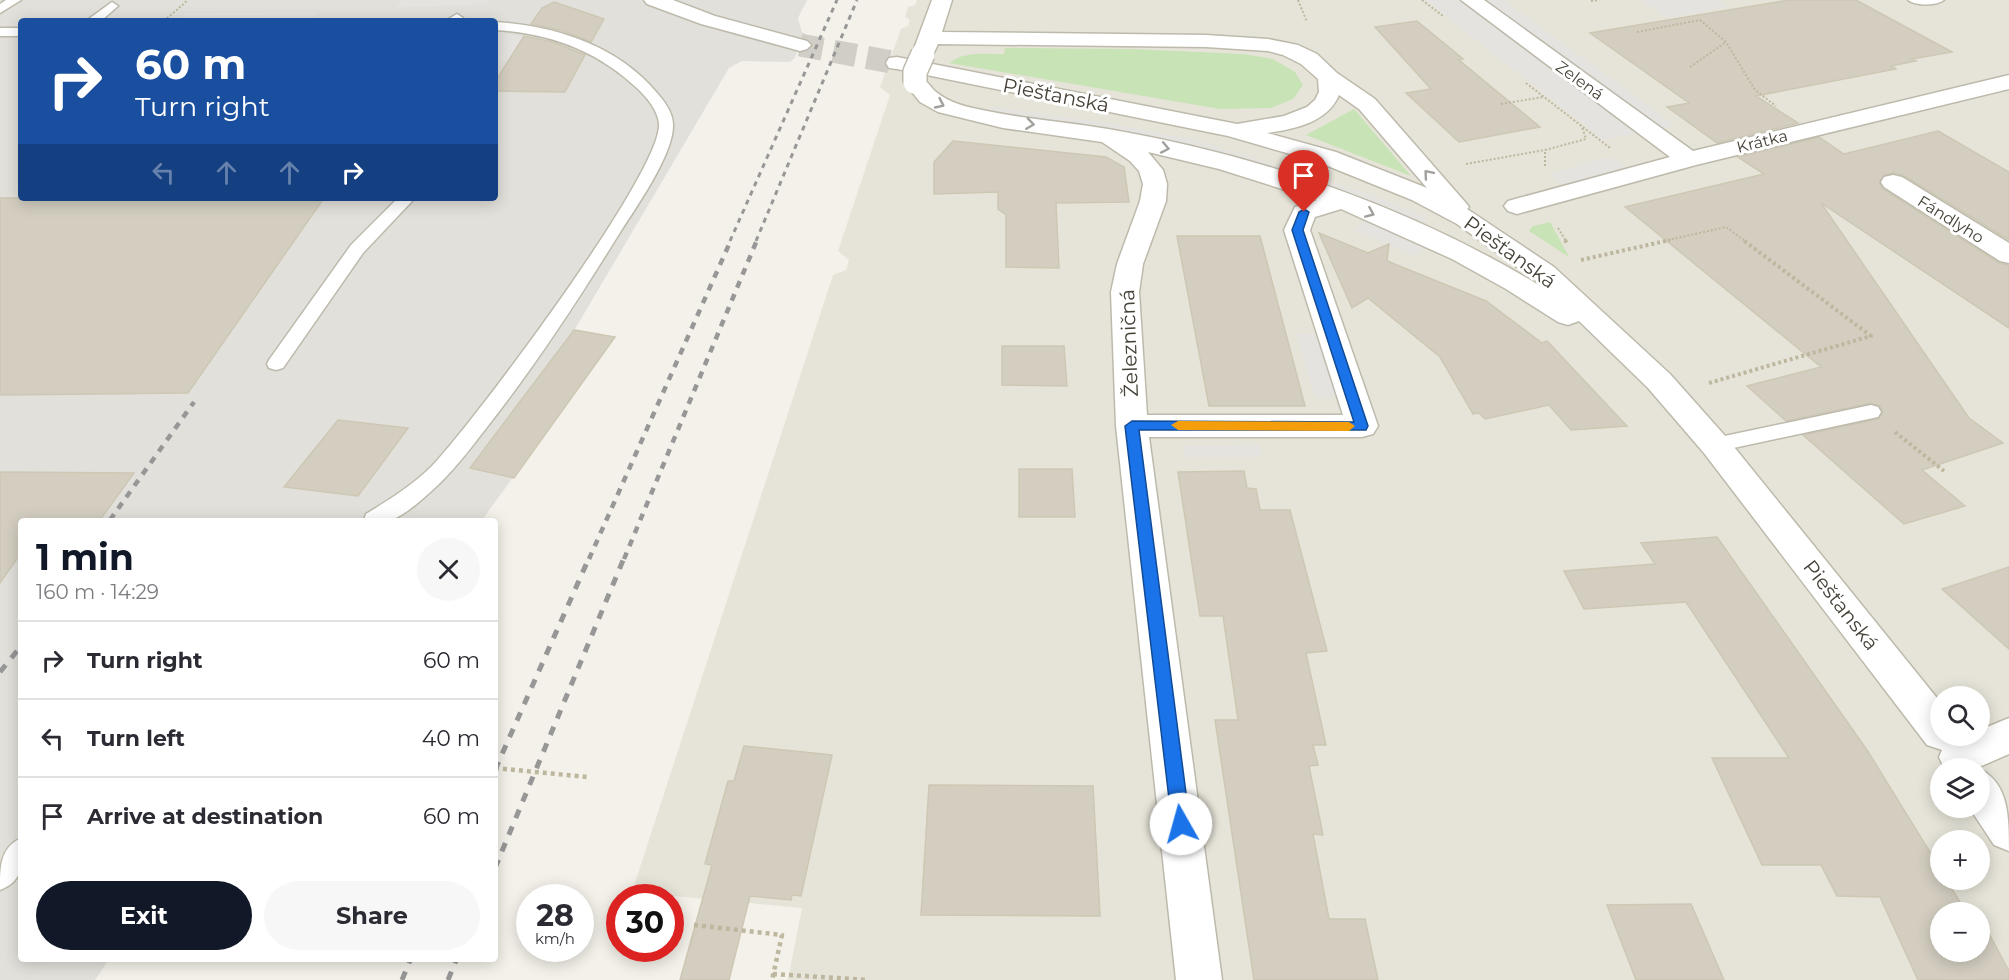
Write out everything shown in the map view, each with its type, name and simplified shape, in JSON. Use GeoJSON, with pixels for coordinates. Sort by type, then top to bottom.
{"type":"FeatureCollection","features":[{"type":"Feature","properties":{"kind":"street"},"geometry":{"type":"LineString","coordinates":[[654,0],[708,21],[800,45]]}},
{"type":"Feature","properties":{"kind":"street"},"geometry":{"type":"LineString","coordinates":[[942,0],[928,46],[915,72],[915,81],[926,96],[946,107],[1200,155],[1342,201],[1425,235],[1494,270],[1568,316],[1601,328]]}},
{"type":"Feature","properties":{"kind":"street","name":"Zelená"},"geometry":{"type":"LineString","coordinates":[[1471,0],[1689,159]]}},
{"type":"Feature","properties":{"kind":"street"},"geometry":{"type":"LineString","coordinates":[[928,46],[1135,39],[1268,45],[1290,50],[1309,59],[1329,78],[1367,104],[1466,219]]}},
{"type":"Feature","properties":{"kind":"street","name":"Piešťanská"},"geometry":{"type":"LineString","coordinates":[[897,63],[1232,130],[1318,154],[1374,175],[1466,219],[1544,273],[1659,381],[1715,445],[1958,756],[2009,831]]}},
{"type":"Feature","properties":{"kind":"street"},"geometry":{"type":"LineString","coordinates":[[1232,130],[1305,117],[1322,107],[1329,98],[1332,88],[1329,78]]}},
{"type":"Feature","properties":{"kind":"street","name":"Krátka"},"geometry":{"type":"LineString","coordinates":[[1517,206],[1689,159],[2009,82]]}},
{"type":"Feature","properties":{"kind":"street","name":"Železničná"},"geometry":{"type":"LineString","coordinates":[[1108,136],[1139,156],[1151,170],[1155,184],[1150,209],[1130,264],[1125,292],[1132,426],[1199,980]]}},
{"type":"Feature","properties":{"kind":"street","name":"Fándlyho"},"geometry":{"type":"LineString","coordinates":[[1893,182],[2009,255]]}},
{"type":"Feature","properties":{"kind":"street"},"geometry":{"type":"LineString","coordinates":[[1132,426],[1362,426],[1297,230],[1304,212],[1342,201]]}},
{"type":"Feature","properties":{"kind":"street"},"geometry":{"type":"LineString","coordinates":[[1958,756],[2009,735]]}},
{"type":"Feature","properties":{"kind":"lane"},"geometry":{"type":"LineString","coordinates":[[0,9],[15,0]]}},
{"type":"Feature","properties":{"kind":"lane"},"geometry":{"type":"LineString","coordinates":[[1914,0],[1938,0]]}},
{"type":"Feature","properties":{"kind":"lane"},"geometry":{"type":"LineString","coordinates":[[97,18],[112,6]]}},
{"type":"Feature","properties":{"kind":"lane"},"geometry":{"type":"LineString","coordinates":[[377,518],[410,497],[444,466],[522,365],[573,293],[634,197],[664,139],[666,125],[664,112],[646,90],[613,63],[588,47],[560,38],[498,29]]}},
{"type":"Feature","properties":{"kind":"lane"},"geometry":{"type":"LineString","coordinates":[[0,32],[18,32]]}},
{"type":"Feature","properties":{"kind":"lane"},"geometry":{"type":"LineString","coordinates":[[276,364],[357,249],[404,201]]}},
{"type":"Feature","properties":{"kind":"lane"},"geometry":{"type":"LineString","coordinates":[[1715,445],[1871,412]]}},
{"type":"Feature","properties":{"kind":"lane"},"geometry":{"type":"LineString","coordinates":[[0,877],[18,855]]}},
{"type":"Feature","properties":{"kind":"path"},"geometry":{"type":"LineString","coordinates":[[167,18],[188,0]]}},
{"type":"Feature","properties":{"kind":"path"},"geometry":{"type":"LineString","coordinates":[[1592,1],[1599,0]]}},
{"type":"Feature","properties":{"kind":"path"},"geometry":{"type":"LineString","coordinates":[[1637,32],[1700,20],[1726,42],[1755,90],[1782,111]]}},
{"type":"Feature","properties":{"kind":"path"},"geometry":{"type":"LineString","coordinates":[[1690,67],[1726,42]]}},
{"type":"Feature","properties":{"kind":"path"},"geometry":{"type":"LineString","coordinates":[[1501,104],[1544,97]]}},
{"type":"Feature","properties":{"kind":"path"},"geometry":{"type":"LineString","coordinates":[[1466,164],[1545,150],[1586,139],[1582,126]]}},
{"type":"Feature","properties":{"kind":"path"},"geometry":{"type":"LineString","coordinates":[[1545,150],[1545,171]]}},
{"type":"Feature","properties":{"kind":"path"},"geometry":{"type":"LineString","coordinates":[[1556,226],[1572,252]]}},
{"type":"Feature","properties":{"kind":"path"},"geometry":{"type":"LineString","coordinates":[[1578,261],[1726,227],[1871,336],[1706,384]]}},
{"type":"Feature","properties":{"kind":"path"},"geometry":{"type":"LineString","coordinates":[[1871,412],[1944,471]]}},
{"type":"Feature","properties":{"kind":"path"},"geometry":{"type":"LineString","coordinates":[[498,768],[587,777]]}},
{"type":"Feature","properties":{"kind":"path"},"geometry":{"type":"LineString","coordinates":[[694,925],[782,935],[773,977],[868,980]]}},
{"type":"Feature","properties":{"kind":"shaded area"},"geometry":{"type":"Polygon","coordinates":[[[0,0],[807,0],[798,18],[802,32],[806,34],[794,59],[790,62],[742,61],[729,68],[575,329],[615,337],[483,518],[18,518],[18,962],[107,962],[95,980],[0,980],[0,0]]]}},
{"type":"Feature","properties":{"kind":"shaded area"},"geometry":{"type":"Polygon","coordinates":[[[402,0],[491,0],[482,4],[396,8],[402,0]]]}},
{"type":"Feature","properties":{"kind":"shaded area"},"geometry":{"type":"Polygon","coordinates":[[[917,0],[2009,0],[2009,980],[788,980],[802,908],[684,897],[684,884],[635,884],[833,275],[846,270],[849,260],[838,251],[890,95],[880,87],[901,29],[908,26],[910,20],[905,17],[908,7],[915,5],[917,0]]]}},
{"type":"Feature","properties":{"kind":"shaded area"},"geometry":{"type":"Polygon","coordinates":[[[1425,0],[1503,0],[1676,126],[1603,140],[1425,0]]]}},
{"type":"Feature","properties":{"kind":"shaded area"},"geometry":{"type":"Polygon","coordinates":[[[1641,0],[1716,0],[1728,7],[1668,18],[1641,0]]]}},
{"type":"Feature","properties":{"kind":"shaded area"},"geometry":{"type":"Polygon","coordinates":[[[318,12],[313,18],[181,18],[186,13],[318,12]]]}},
{"type":"Feature","properties":{"kind":"shaded area"},"geometry":{"type":"Polygon","coordinates":[[[499,33],[529,38],[516,61],[498,61],[499,33]]]}},
{"type":"Feature","properties":{"kind":"shaded area"},"geometry":{"type":"Polygon","coordinates":[[[991,107],[1113,124],[1202,142],[1375,196],[1429,219],[1421,224],[1261,170],[987,113],[991,107]]]}},
{"type":"Feature","properties":{"kind":"shaded area"},"geometry":{"type":"Polygon","coordinates":[[[1609,157],[1629,169],[1568,188],[1549,174],[1609,157]]]}},
{"type":"Feature","properties":{"kind":"shaded area"},"geometry":{"type":"Polygon","coordinates":[[[1368,219],[1427,245],[1415,256],[1355,230],[1368,219]]]}},
{"type":"Feature","properties":{"kind":"shaded area"},"geometry":{"type":"Polygon","coordinates":[[[1296,334],[1319,334],[1340,397],[1315,397],[1296,334]]]}},
{"type":"Feature","properties":{"kind":"shaded area"},"geometry":{"type":"Polygon","coordinates":[[[1259,445],[1262,457],[1185,457],[1184,446],[1259,445]]]}},
{"type":"Feature","properties":{"kind":"green space"},"geometry":{"type":"Polygon","coordinates":[[[1005,48],[1132,49],[1243,54],[1273,59],[1295,72],[1303,85],[1293,99],[1271,108],[1220,109],[949,63],[968,55],[1004,54],[1005,48]]]}},
{"type":"Feature","properties":{"kind":"green space"},"geometry":{"type":"Polygon","coordinates":[[[1354,109],[1411,176],[1306,135],[1354,109]]]}},
{"type":"Feature","properties":{"kind":"green space"},"geometry":{"type":"Polygon","coordinates":[[[1550,222],[1569,257],[1529,231],[1533,226],[1550,222]]]}},
{"type":"Feature","properties":{"kind":"building"},"geometry":{"type":"Polygon","coordinates":[[[1789,0],[1856,0],[1952,52],[1912,59],[1916,61],[1891,66],[1896,69],[1756,96],[1798,123],[1717,143],[1667,107],[1689,103],[1590,33],[1789,0]]]}},
{"type":"Feature","properties":{"kind":"building"},"geometry":{"type":"Polygon","coordinates":[[[554,2],[604,19],[591,42],[563,31],[531,24],[542,8],[554,2]]]}},
{"type":"Feature","properties":{"kind":"building"},"geometry":{"type":"Polygon","coordinates":[[[1417,21],[1463,59],[1459,60],[1540,127],[1459,142],[1406,93],[1431,89],[1375,27],[1417,21]]]}},
{"type":"Feature","properties":{"kind":"building"},"geometry":{"type":"Polygon","coordinates":[[[524,36],[553,42],[585,55],[565,92],[498,91],[498,77],[524,36]]]}},
{"type":"Feature","properties":{"kind":"building"},"geometry":{"type":"Polygon","coordinates":[[[1938,131],[2009,172],[2009,240],[1903,175],[1893,173],[1884,175],[1879,183],[1883,189],[1999,263],[2009,265],[2009,328],[1821,203],[1969,418],[2003,443],[1922,470],[1965,506],[1904,524],[1803,435],[1878,419],[1883,413],[1880,406],[1871,403],[1786,421],[1747,386],[1821,367],[1625,207],[1764,174],[1738,157],[1819,137],[1844,154],[1938,131]]]}},
{"type":"Feature","properties":{"kind":"building"},"geometry":{"type":"Polygon","coordinates":[[[953,141],[1106,157],[1124,167],[1129,202],[1056,203],[1059,268],[1006,267],[1006,215],[998,209],[998,192],[934,194],[934,162],[953,141]]]}},
{"type":"Feature","properties":{"kind":"building"},"geometry":{"type":"Polygon","coordinates":[[[0,198],[18,198],[18,201],[322,201],[188,393],[0,395],[0,198]]]}},
{"type":"Feature","properties":{"kind":"building"},"geometry":{"type":"Polygon","coordinates":[[[1319,233],[1368,253],[1389,244],[1387,261],[1486,301],[1542,343],[1547,341],[1627,426],[1571,430],[1549,405],[1485,419],[1479,413],[1473,414],[1440,357],[1368,298],[1352,308],[1319,233]]]}},
{"type":"Feature","properties":{"kind":"building"},"geometry":{"type":"Polygon","coordinates":[[[1177,236],[1260,236],[1305,406],[1209,406],[1177,236]]]}},
{"type":"Feature","properties":{"kind":"building"},"geometry":{"type":"Polygon","coordinates":[[[574,330],[615,337],[514,478],[470,468],[574,330]]]}},
{"type":"Feature","properties":{"kind":"building"},"geometry":{"type":"Polygon","coordinates":[[[1002,346],[1064,346],[1067,386],[1002,385],[1002,346]]]}},
{"type":"Feature","properties":{"kind":"building"},"geometry":{"type":"Polygon","coordinates":[[[338,420],[408,428],[358,496],[284,487],[338,420]]]}},
{"type":"Feature","properties":{"kind":"building"},"geometry":{"type":"Polygon","coordinates":[[[1019,469],[1072,469],[1075,517],[1019,517],[1019,469]]]}},
{"type":"Feature","properties":{"kind":"building"},"geometry":{"type":"Polygon","coordinates":[[[1244,471],[1247,488],[1256,489],[1260,510],[1290,510],[1327,651],[1306,653],[1326,745],[1313,745],[1318,765],[1309,766],[1323,835],[1313,834],[1329,919],[1365,919],[1378,980],[1254,980],[1215,720],[1238,720],[1223,616],[1200,616],[1178,472],[1244,471]]]}},
{"type":"Feature","properties":{"kind":"building"},"geometry":{"type":"Polygon","coordinates":[[[0,472],[134,473],[101,518],[18,518],[18,557],[0,583],[0,472]]]}},
{"type":"Feature","properties":{"kind":"building"},"geometry":{"type":"Polygon","coordinates":[[[1717,537],[1867,750],[1930,852],[1930,890],[1953,890],[1960,902],[1930,902],[1930,962],[1990,962],[1990,935],[2009,971],[2009,980],[1918,980],[1880,897],[1837,896],[1821,865],[1762,865],[1712,758],[1789,758],[1686,602],[1584,609],[1564,571],[1655,564],[1641,543],[1717,537]]]}},
{"type":"Feature","properties":{"kind":"building"},"geometry":{"type":"Polygon","coordinates":[[[2009,567],[2009,649],[1942,589],[2009,567]]]}},
{"type":"Feature","properties":{"kind":"building"},"geometry":{"type":"Polygon","coordinates":[[[744,746],[832,755],[801,896],[792,895],[791,900],[750,896],[729,980],[680,980],[712,865],[705,864],[728,781],[734,781],[744,746]]]}},
{"type":"Feature","properties":{"kind":"building"},"geometry":{"type":"Polygon","coordinates":[[[929,785],[1093,786],[1100,916],[921,915],[929,785]]]}},
{"type":"Feature","properties":{"kind":"building"},"geometry":{"type":"Polygon","coordinates":[[[1691,904],[1724,980],[1636,980],[1607,905],[1691,904]]]}},
{"type":"Feature","properties":{"kind":"tunnel"},"geometry":{"type":"LineString","coordinates":[[800,45],[897,63]]}},
{"type":"Feature","properties":{"kind":"railway"},"geometry":{"type":"LineString","coordinates":[[730,241],[837,0]]}},
{"type":"Feature","properties":{"kind":"railway"},"geometry":{"type":"LineString","coordinates":[[756,241],[857,0]]}},
{"type":"Feature","properties":{"kind":"railway"},"geometry":{"type":"LineString","coordinates":[[589,559],[731,240]]}},
{"type":"Feature","properties":{"kind":"railway"},"geometry":{"type":"LineString","coordinates":[[624,559],[757,240]]}},
{"type":"Feature","properties":{"kind":"railway"},"geometry":{"type":"LineString","coordinates":[[111,518],[194,402]]}},
{"type":"Feature","properties":{"kind":"railway"},"geometry":{"type":"LineString","coordinates":[[498,763],[589,558]]}},
{"type":"Feature","properties":{"kind":"railway"},"geometry":{"type":"LineString","coordinates":[[498,861],[624,558]]}},
{"type":"Feature","properties":{"kind":"railway"},"geometry":{"type":"LineString","coordinates":[[0,672],[18,650]]}},
{"type":"Feature","properties":{"kind":"railway"},"geometry":{"type":"LineString","coordinates":[[402,980],[409,962]]}},
{"type":"Feature","properties":{"kind":"railway"},"geometry":{"type":"LineString","coordinates":[[448,980],[455,962]]}},
{"type":"Feature","properties":{"kind":"slow traffic"},"geometry":{"type":"LineString","coordinates":[[1178,425],[1349,426]]}},
{"type":"Feature","properties":{"kind":"route"},"geometry":{"type":"LineString","coordinates":[[1181,824],[1132,426],[1362,426],[1297,230],[1304,212]]}}]}
